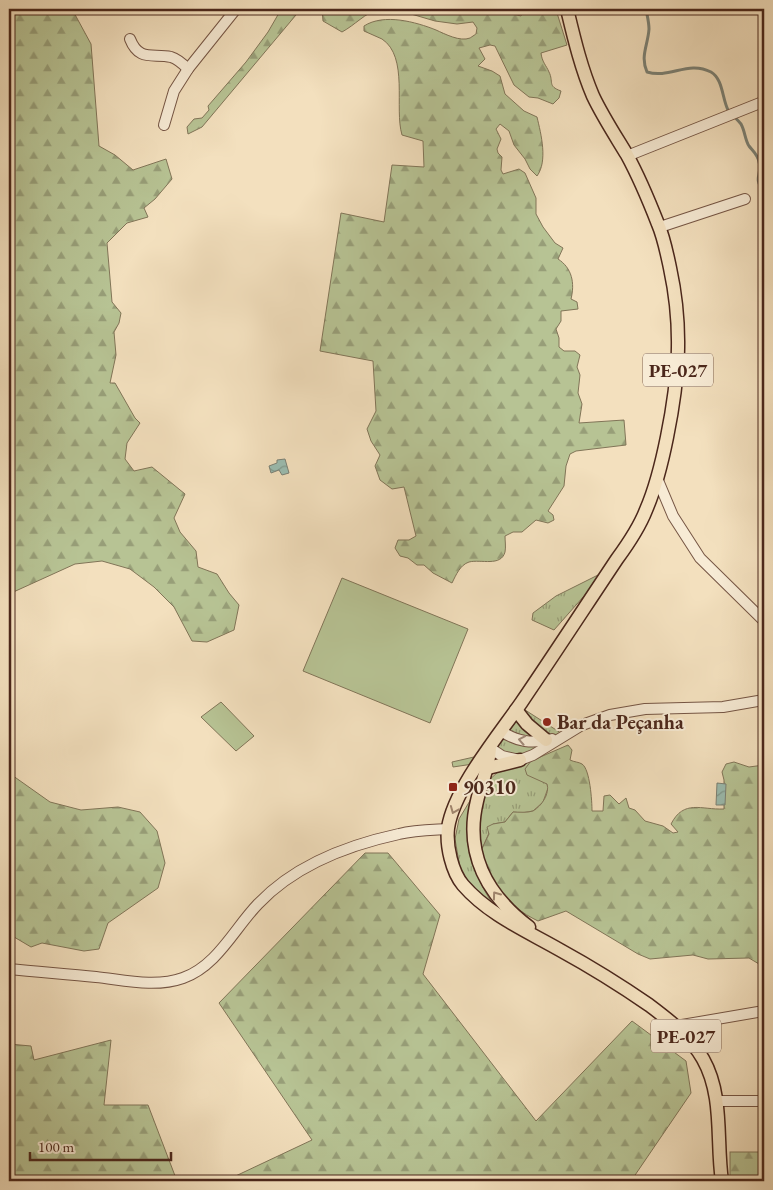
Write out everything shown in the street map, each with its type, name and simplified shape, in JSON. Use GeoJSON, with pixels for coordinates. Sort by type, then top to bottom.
{"type":"FeatureCollection","features":[{"type":"Feature","properties":{"kind":"main road","name":"PE-027"},"geometry":{"type":"LineString","coordinates":[[567,9],[582,69],[605,119],[642,185],[660,227],[667,253],[676,297],[679,327],[679,354],[670,421],[657,478],[646,510],[635,533],[500,731],[461,794],[448,829],[452,860],[456,874],[462,884],[511,924],[560,949],[628,990],[676,1026],[692,1043],[703,1059],[711,1078],[716,1100],[722,1181]]}},
{"type":"Feature","properties":{"kind":"main road"},"geometry":{"type":"LineString","coordinates":[[516,710],[527,724],[546,740]]}},
{"type":"Feature","properties":{"kind":"main road","name":"PE-027"},"geometry":{"type":"LineString","coordinates":[[490,748],[488,768],[477,801],[473,821],[475,850],[484,877],[498,899],[518,919],[560,949]]}},
{"type":"Feature","properties":{"kind":"main road"},"geometry":{"type":"LineString","coordinates":[[488,768],[520,760]]}},
{"type":"Feature","properties":{"kind":"street"},"geometry":{"type":"LineString","coordinates":[[164,125],[174,91],[188,69],[236,9]]}},
{"type":"Feature","properties":{"kind":"street"},"geometry":{"type":"LineString","coordinates":[[130,39],[132,45],[142,54],[176,59],[188,69]]}},
{"type":"Feature","properties":{"kind":"street"},"geometry":{"type":"LineString","coordinates":[[627,156],[760,103]]}},
{"type":"Feature","properties":{"kind":"street"},"geometry":{"type":"LineString","coordinates":[[660,227],[745,200]]}},
{"type":"Feature","properties":{"kind":"street"},"geometry":{"type":"LineString","coordinates":[[657,478],[673,516],[700,558],[764,621]]}},
{"type":"Feature","properties":{"kind":"street"},"geometry":{"type":"LineString","coordinates":[[490,748],[502,756],[520,760],[540,751],[582,725],[610,715],[645,709],[723,707],[764,700]]}},
{"type":"Feature","properties":{"kind":"street"},"geometry":{"type":"LineString","coordinates":[[500,731],[511,738],[534,742],[564,735]]}},
{"type":"Feature","properties":{"kind":"street"},"geometry":{"type":"LineString","coordinates":[[9,969],[133,982],[162,982],[181,979],[196,972],[208,963],[257,905],[270,892],[298,872],[340,853],[400,833],[448,829]]}},
{"type":"Feature","properties":{"kind":"street"},"geometry":{"type":"LineString","coordinates":[[676,1026],[764,1011]]}},
{"type":"Feature","properties":{"kind":"street"},"geometry":{"type":"LineString","coordinates":[[716,1100],[764,1101]]}},
{"type":"Feature","properties":{"kind":"green space"},"geometry":{"type":"Polygon","coordinates":[[[9,9],[72,9],[91,44],[99,146],[115,155],[133,170],[166,159],[172,179],[155,199],[144,208],[148,217],[127,223],[107,243],[112,302],[121,313],[119,323],[114,332],[116,355],[110,383],[115,383],[135,418],[140,423],[127,443],[125,459],[134,471],[152,467],[185,494],[174,518],[180,532],[196,551],[198,567],[217,574],[239,605],[234,630],[207,642],[192,641],[174,607],[154,587],[130,569],[102,561],[75,564],[9,594],[9,9]]]}},
{"type":"Feature","properties":{"kind":"green space"},"geometry":{"type":"Polygon","coordinates":[[[288,9],[301,9],[202,127],[188,134],[187,127],[194,119],[202,118],[209,110],[208,106],[246,62],[279,13],[288,9]]]}},
{"type":"Feature","properties":{"kind":"green space"},"geometry":{"type":"Polygon","coordinates":[[[322,9],[379,9],[369,13],[342,32],[323,21],[322,9]]]}},
{"type":"Feature","properties":{"kind":"green space"},"geometry":{"type":"Polygon","coordinates":[[[394,9],[509,9],[509,13],[521,16],[522,9],[553,9],[557,13],[567,45],[541,53],[552,85],[561,91],[559,98],[553,104],[538,98],[529,97],[514,85],[495,46],[490,45],[479,48],[485,59],[478,66],[500,76],[505,94],[524,111],[537,117],[542,139],[543,155],[537,176],[514,145],[509,131],[500,124],[496,129],[501,139],[497,149],[502,157],[501,170],[503,174],[519,169],[525,173],[536,198],[536,214],[555,243],[563,248],[558,259],[563,263],[571,276],[573,287],[571,299],[577,302],[578,309],[561,311],[561,321],[556,329],[559,347],[564,351],[575,351],[580,355],[577,367],[580,375],[578,393],[582,404],[579,423],[624,420],[626,445],[576,451],[570,454],[566,466],[564,486],[548,511],[553,515],[554,520],[548,523],[536,520],[522,532],[513,532],[505,536],[505,552],[503,557],[490,562],[474,561],[466,563],[452,583],[433,573],[424,565],[417,565],[408,558],[400,556],[395,548],[398,540],[409,540],[416,536],[404,487],[392,489],[380,480],[375,466],[380,455],[371,441],[367,429],[376,411],[373,361],[320,351],[341,213],[384,222],[392,165],[424,167],[423,141],[402,135],[399,111],[398,70],[395,58],[390,47],[382,39],[364,31],[364,26],[372,22],[390,19],[419,24],[457,38],[466,39],[476,34],[477,28],[473,22],[457,24],[435,21],[394,9]]]}},
{"type":"Feature","properties":{"kind":"green space"},"geometry":{"type":"Polygon","coordinates":[[[606,571],[554,630],[532,620],[533,613],[556,596],[606,571]]]}},
{"type":"Feature","properties":{"kind":"green space"},"geometry":{"type":"Polygon","coordinates":[[[342,578],[468,629],[430,723],[303,671],[342,578]]]}},
{"type":"Feature","properties":{"kind":"green space"},"geometry":{"type":"Polygon","coordinates":[[[221,702],[254,736],[236,751],[201,717],[221,702]]]}},
{"type":"Feature","properties":{"kind":"green space"},"geometry":{"type":"Polygon","coordinates":[[[522,708],[564,735],[546,747],[488,768],[495,748],[522,708]]]}},
{"type":"Feature","properties":{"kind":"green space"},"geometry":{"type":"Polygon","coordinates":[[[568,745],[572,750],[570,760],[582,764],[587,772],[592,811],[603,811],[604,796],[610,795],[619,804],[626,798],[629,808],[635,810],[645,821],[663,826],[673,833],[678,832],[671,824],[682,811],[694,808],[724,809],[724,780],[722,772],[726,764],[734,762],[749,767],[764,765],[764,822],[761,826],[764,832],[764,967],[749,958],[708,959],[693,955],[650,959],[638,954],[566,911],[538,921],[508,901],[490,874],[481,851],[489,834],[487,827],[505,822],[513,812],[531,812],[539,806],[546,795],[547,784],[527,775],[525,769],[531,761],[568,745]]]}},
{"type":"Feature","properties":{"kind":"green space"},"geometry":{"type":"Polygon","coordinates":[[[542,755],[548,788],[543,802],[533,811],[513,812],[505,822],[493,824],[481,851],[477,819],[488,781],[499,771],[542,755]]]}},
{"type":"Feature","properties":{"kind":"green space"},"geometry":{"type":"Polygon","coordinates":[[[477,758],[473,764],[453,767],[452,762],[477,758]]]}},
{"type":"Feature","properties":{"kind":"green space"},"geometry":{"type":"Polygon","coordinates":[[[9,773],[50,802],[81,810],[118,807],[140,812],[157,831],[165,863],[158,888],[108,923],[99,949],[84,951],[42,943],[31,947],[9,934],[9,773]]]}},
{"type":"Feature","properties":{"kind":"green space"},"geometry":{"type":"Polygon","coordinates":[[[471,799],[467,830],[470,857],[480,882],[496,909],[463,880],[460,868],[455,839],[459,819],[471,799]]]}},
{"type":"Feature","properties":{"kind":"green space"},"geometry":{"type":"Polygon","coordinates":[[[365,853],[388,853],[440,915],[423,974],[536,1121],[632,1021],[686,1061],[691,1093],[631,1181],[225,1181],[312,1140],[219,1003],[365,853]]]}},
{"type":"Feature","properties":{"kind":"green space"},"geometry":{"type":"Polygon","coordinates":[[[111,1040],[104,1105],[148,1105],[177,1181],[9,1181],[9,1044],[31,1046],[34,1060],[111,1040]]]}},
{"type":"Feature","properties":{"kind":"green space"},"geometry":{"type":"Polygon","coordinates":[[[730,1152],[764,1152],[764,1181],[730,1181],[730,1152]]]}},
{"type":"Feature","properties":{"kind":"water"},"geometry":{"type":"Polygon","coordinates":[[[285,459],[289,473],[282,475],[279,470],[271,473],[269,466],[277,463],[277,460],[285,459]]]}},
{"type":"Feature","properties":{"kind":"water"},"geometry":{"type":"Polygon","coordinates":[[[717,783],[726,784],[725,805],[716,805],[717,783]]]}},
{"type":"Feature","properties":{"kind":"waterway"},"geometry":{"type":"LineString","coordinates":[[646,9],[649,29],[644,61],[647,72],[655,74],[695,68],[703,69],[715,75],[720,84],[728,110],[741,124],[748,144],[758,157],[760,166],[758,179],[764,190]]}},
{"type":"Feature","properties":{"kind":"place","name":"Bar da Peçanha"},"geometry":{"type":"Point","coordinates":[547,722]}},
{"type":"Feature","properties":{"kind":"place","name":"90310"},"geometry":{"type":"Point","coordinates":[453,787]}}]}
